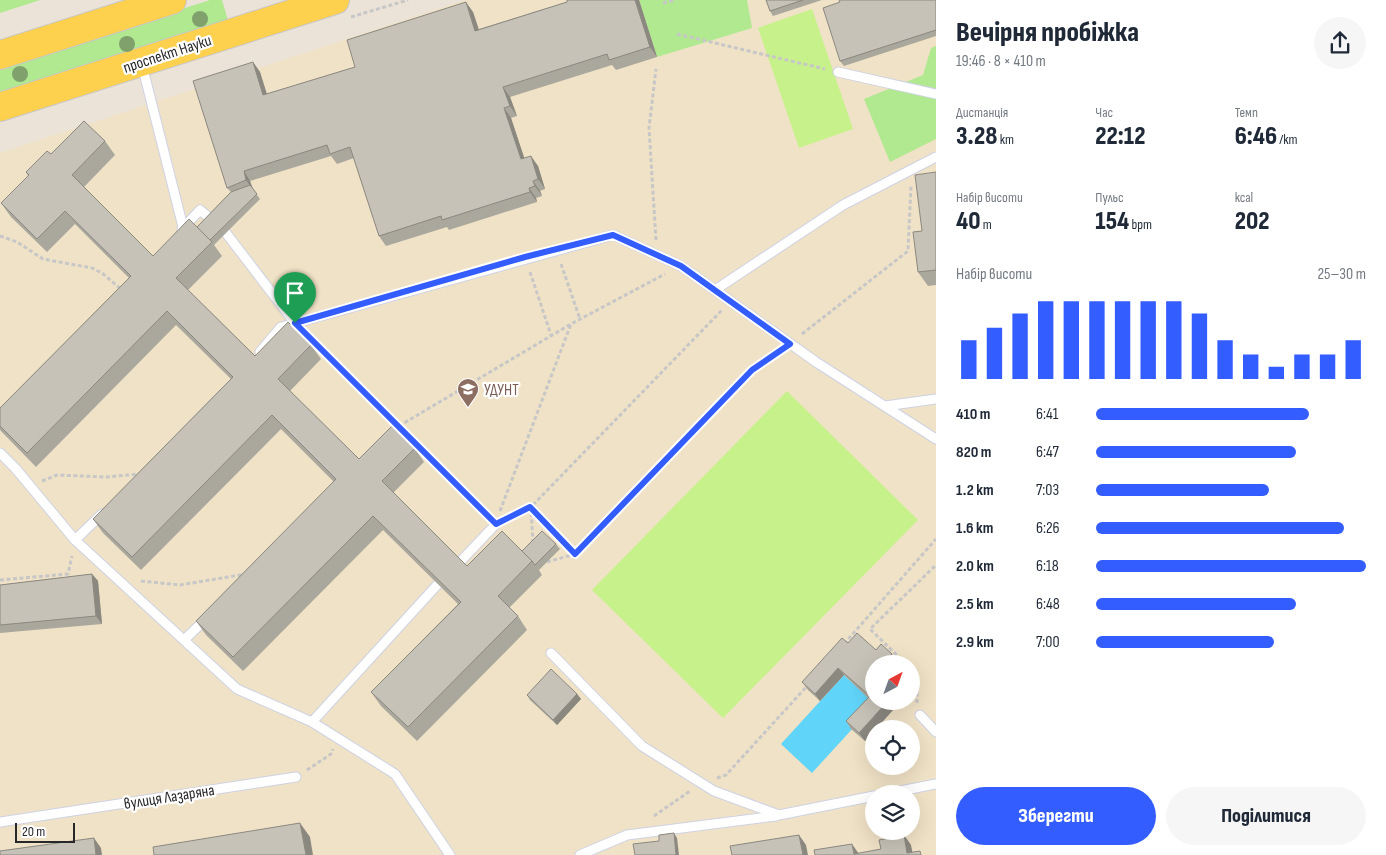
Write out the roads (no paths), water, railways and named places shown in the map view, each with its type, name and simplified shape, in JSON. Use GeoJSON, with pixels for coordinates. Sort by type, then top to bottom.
{"type":"FeatureCollection","features":[{"type":"Feature","properties":{"kind":"main road"},"geometry":{"type":"LineString","coordinates":[[0,55],[172,0]]}},
{"type":"Feature","properties":{"kind":"main road","name":"проспект Науки"},"geometry":{"type":"LineString","coordinates":[[0,107],[335,0]]}},
{"type":"Feature","properties":{"kind":"lane"},"geometry":{"type":"LineString","coordinates":[[141,61],[180,230],[200,210],[212,220]]}},
{"type":"Feature","properties":{"kind":"lane"},"geometry":{"type":"LineString","coordinates":[[838,72],[936,94]]}},
{"type":"Feature","properties":{"kind":"lane"},"geometry":{"type":"LineString","coordinates":[[715,290],[843,204],[936,157]]}},
{"type":"Feature","properties":{"kind":"lane"},"geometry":{"type":"LineString","coordinates":[[226,233],[295,323]]}},
{"type":"Feature","properties":{"kind":"lane"},"geometry":{"type":"LineString","coordinates":[[254,360],[281,327],[525,257],[613,235],[681,266],[732,300],[790,344],[936,438]]}},
{"type":"Feature","properties":{"kind":"lane"},"geometry":{"type":"LineString","coordinates":[[885,406],[936,399]]}},
{"type":"Feature","properties":{"kind":"lane"},"geometry":{"type":"LineString","coordinates":[[0,453],[30,485],[75,540],[185,639],[237,689],[312,722],[395,774],[450,855]]}},
{"type":"Feature","properties":{"kind":"lane"},"geometry":{"type":"LineString","coordinates":[[75,540],[110,507]]}},
{"type":"Feature","properties":{"kind":"lane"},"geometry":{"type":"LineString","coordinates":[[459,563],[496,524]]}},
{"type":"Feature","properties":{"kind":"lane"},"geometry":{"type":"LineString","coordinates":[[312,722],[438,584]]}},
{"type":"Feature","properties":{"kind":"lane"},"geometry":{"type":"LineString","coordinates":[[185,639],[212,613]]}},
{"type":"Feature","properties":{"kind":"lane"},"geometry":{"type":"LineString","coordinates":[[551,653],[642,746],[714,791],[778,815]]}},
{"type":"Feature","properties":{"kind":"lane"},"geometry":{"type":"LineString","coordinates":[[920,715],[936,732]]}},
{"type":"Feature","properties":{"kind":"lane","name":"вулиця Лазаряна"},"geometry":{"type":"LineString","coordinates":[[0,822],[296,777]]}},
{"type":"Feature","properties":{"kind":"lane"},"geometry":{"type":"LineString","coordinates":[[920,787],[936,784]]}},
{"type":"Feature","properties":{"kind":"lane"},"geometry":{"type":"LineString","coordinates":[[580,855],[627,835],[778,815],[865,798]]}},
{"type":"Feature","properties":{"kind":"water"},"geometry":{"type":"Polygon","coordinates":[[[844,675],[865,695],[865,710],[870,710],[812,773],[781,744],[844,675]]]}},
{"type":"Feature","properties":{"kind":"place","name":"УДУНТ"},"geometry":{"type":"Point","coordinates":[468,408]}}]}
